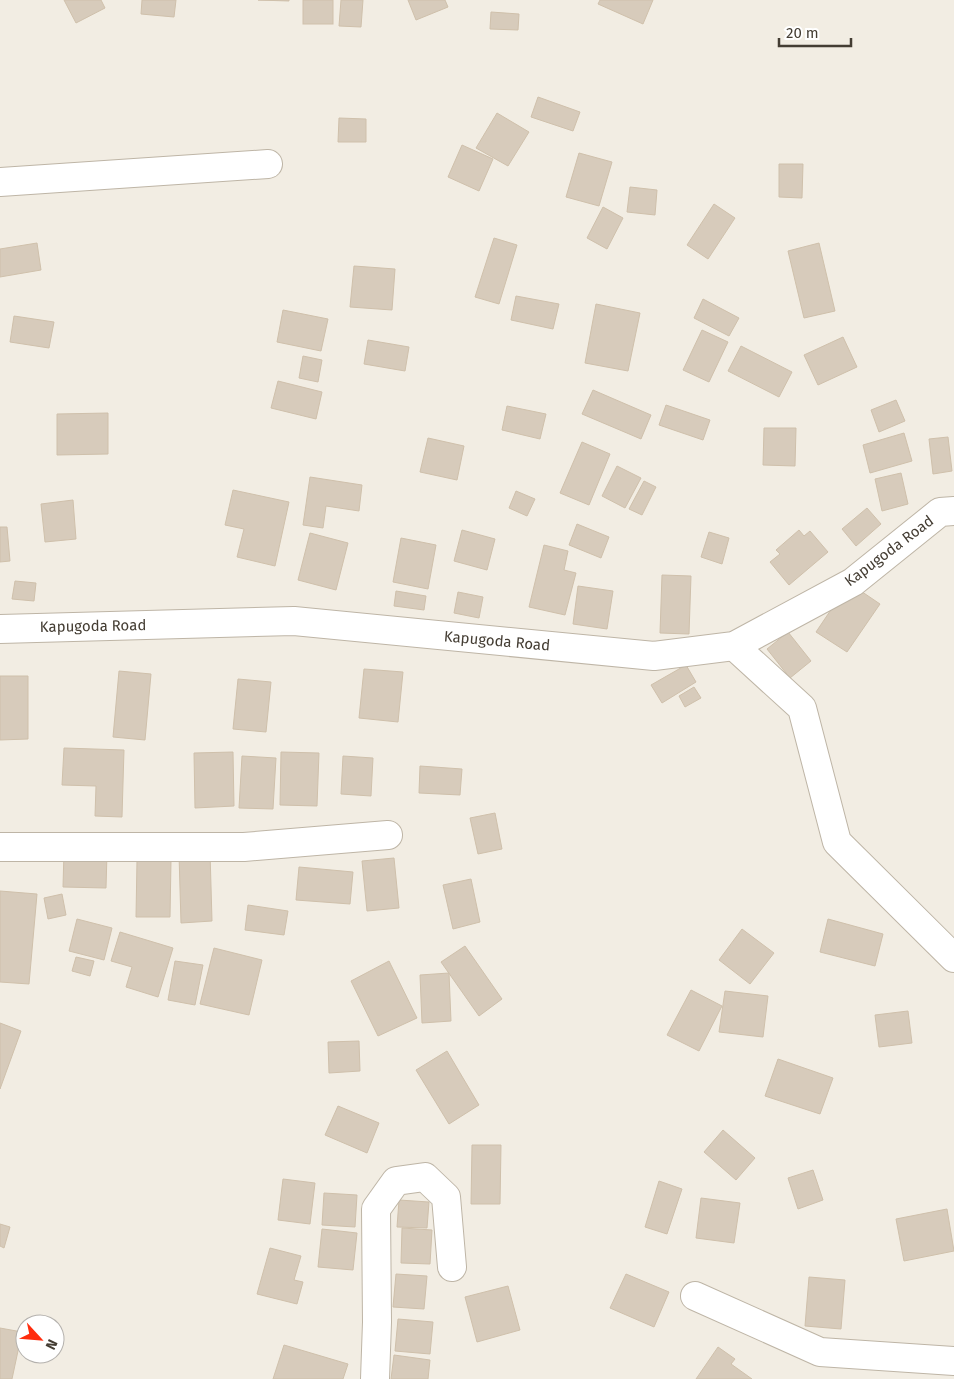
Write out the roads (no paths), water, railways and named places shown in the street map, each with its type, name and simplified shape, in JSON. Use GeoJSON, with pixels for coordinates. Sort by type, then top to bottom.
{"type":"FeatureCollection","features":[{"type":"Feature","properties":{"kind":"street"},"geometry":{"type":"LineString","coordinates":[[0,182],[268,164]]}},
{"type":"Feature","properties":{"kind":"street","name":"Kapugoda Road"},"geometry":{"type":"LineString","coordinates":[[0,629],[294,621],[654,656],[734,646],[853,582],[940,512],[954,511]]}},
{"type":"Feature","properties":{"kind":"street"},"geometry":{"type":"LineString","coordinates":[[734,646],[802,708],[837,842],[954,958]]}},
{"type":"Feature","properties":{"kind":"street"},"geometry":{"type":"LineString","coordinates":[[0,847],[244,848],[388,835]]}},
{"type":"Feature","properties":{"kind":"street"},"geometry":{"type":"LineString","coordinates":[[375,1379],[377,1322],[376,1209],[396,1181],[425,1177],[446,1197],[452,1267]]}},
{"type":"Feature","properties":{"kind":"street"},"geometry":{"type":"LineString","coordinates":[[695,1296],[820,1352],[954,1361]]}}]}
